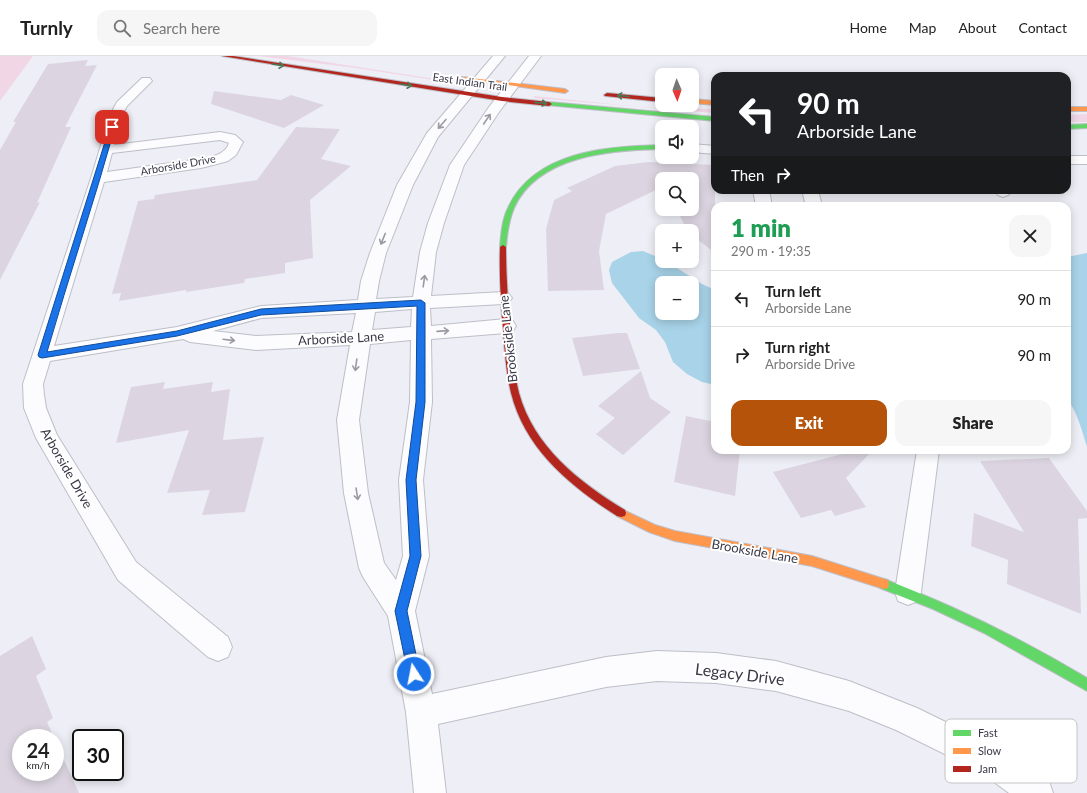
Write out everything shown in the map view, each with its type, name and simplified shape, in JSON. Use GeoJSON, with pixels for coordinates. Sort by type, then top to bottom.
{"type":"FeatureCollection","features":[{"type":"Feature","properties":{"kind":"main road","name":"East Indian Trail"},"geometry":{"type":"LineString","coordinates":[[224,56],[473,87],[513,84],[571,91]]}},
{"type":"Feature","properties":{"kind":"main road","name":"East Indian Trail"},"geometry":{"type":"LineString","coordinates":[[454,77],[502,99],[605,110],[711,119]]}},
{"type":"Feature","properties":{"kind":"main road"},"geometry":{"type":"LineString","coordinates":[[594,94],[655,99]]}},
{"type":"Feature","properties":{"kind":"main road"},"geometry":{"type":"LineString","coordinates":[[699,102],[711,103]]}},
{"type":"Feature","properties":{"kind":"main road"},"geometry":{"type":"LineString","coordinates":[[1071,109],[1087,109]]}},
{"type":"Feature","properties":{"kind":"main road"},"geometry":{"type":"LineString","coordinates":[[1071,127],[1087,126]]}},
{"type":"Feature","properties":{"kind":"main road","name":"Brookside Lane"},"geometry":{"type":"LineString","coordinates":[[655,147],[621,148],[598,151],[572,159],[546,172],[527,186],[514,203],[503,242],[503,298],[511,380],[520,412],[537,440],[559,467],[592,495],[633,520],[672,536],[726,546],[773,552],[831,566],[908,592],[969,620],[1050,662],[1087,685]]}},
{"type":"Feature","properties":{"kind":"street"},"geometry":{"type":"LineString","coordinates":[[430,793],[421,712],[401,611],[372,568],[356,494],[348,420],[370,281],[378,252],[405,186],[432,136],[498,56]]}},
{"type":"Feature","properties":{"kind":"street"},"geometry":{"type":"LineString","coordinates":[[401,611],[416,556],[411,480],[421,402],[421,303],[428,252],[436,223],[457,165],[502,99],[535,56]]}},
{"type":"Feature","properties":{"kind":"street","name":"Arborside Drive"},"geometry":{"type":"LineString","coordinates":[[146,81],[121,105],[116,115],[98,178],[33,384],[33,395],[35,408],[47,438],[127,571],[218,647]]}},
{"type":"Feature","properties":{"kind":"street","name":"Arborside Drive"},"geometry":{"type":"LineString","coordinates":[[98,178],[214,161],[227,156],[235,148],[236,142],[225,137],[208,136],[106,150]]}},
{"type":"Feature","properties":{"kind":"street"},"geometry":{"type":"LineString","coordinates":[[699,149],[711,150]]}},
{"type":"Feature","properties":{"kind":"street"},"geometry":{"type":"LineString","coordinates":[[1071,160],[1087,160]]}},
{"type":"Feature","properties":{"kind":"street","name":"Arborside Lane"},"geometry":{"type":"LineString","coordinates":[[42,355],[177,334],[261,312],[503,298]]}},
{"type":"Feature","properties":{"kind":"street","name":"Arborside Lane"},"geometry":{"type":"LineString","coordinates":[[177,334],[256,343],[360,338],[506,326]]}},
{"type":"Feature","properties":{"kind":"street"},"geometry":{"type":"LineString","coordinates":[[908,592],[927,454]]}},
{"type":"Feature","properties":{"kind":"street","name":"Legacy Drive"},"geometry":{"type":"LineString","coordinates":[[421,712],[606,672],[657,666],[716,668],[776,676],[849,696],[906,719],[945,738]]}},
{"type":"Feature","properties":{"kind":"street","name":"Legacy Drive"},"geometry":{"type":"LineString","coordinates":[[1023,783],[1037,793]]}},
{"type":"Feature","properties":{"kind":"shaded area"},"geometry":{"type":"Polygon","coordinates":[[[0,56],[33,56],[0,101],[0,56]]]}},
{"type":"Feature","properties":{"kind":"shaded area"},"geometry":{"type":"Polygon","coordinates":[[[258,56],[288,56],[448,81],[447,82],[356,68],[258,56]]]}},
{"type":"Feature","properties":{"kind":"shaded area"},"geometry":{"type":"Polygon","coordinates":[[[534,96],[631,106],[534,98],[534,96]]]}},
{"type":"Feature","properties":{"kind":"shaded area"},"geometry":{"type":"Polygon","coordinates":[[[699,109],[711,109],[711,113],[699,112],[699,109]]]}},
{"type":"Feature","properties":{"kind":"shaded area"},"geometry":{"type":"Polygon","coordinates":[[[1087,114],[1087,122],[1071,122],[1071,115],[1087,114]]]}},
{"type":"Feature","properties":{"kind":"water"},"geometry":{"type":"Polygon","coordinates":[[[643,251],[655,256],[655,268],[677,268],[689,276],[655,276],[655,320],[699,320],[699,282],[711,288],[711,384],[702,382],[687,374],[673,362],[665,342],[656,330],[639,318],[612,283],[609,270],[612,262],[631,252],[643,251]]]}},
{"type":"Feature","properties":{"kind":"water"},"geometry":{"type":"Polygon","coordinates":[[[1087,253],[1087,447],[1071,403],[1071,256],[1087,253]]]}},
{"type":"Feature","properties":{"kind":"building"},"geometry":{"type":"Polygon","coordinates":[[[88,60],[85,66],[97,65],[65,127],[71,127],[37,203],[40,202],[0,280],[0,150],[16,122],[13,122],[48,64],[88,60]]]}},
{"type":"Feature","properties":{"kind":"building"},"geometry":{"type":"Polygon","coordinates":[[[214,91],[281,100],[291,95],[324,105],[284,128],[211,104],[214,91]]]}},
{"type":"Feature","properties":{"kind":"building"},"geometry":{"type":"Polygon","coordinates":[[[296,127],[340,129],[321,159],[351,166],[310,200],[313,258],[285,263],[285,273],[245,279],[244,283],[186,292],[186,290],[119,301],[121,293],[112,294],[138,201],[154,199],[155,195],[257,180],[296,127]]]}},
{"type":"Feature","properties":{"kind":"building"},"geometry":{"type":"Polygon","coordinates":[[[648,162],[655,162],[655,164],[711,165],[711,194],[715,194],[715,202],[711,202],[711,250],[699,240],[699,224],[684,224],[680,216],[699,216],[699,172],[655,172],[655,190],[606,214],[599,251],[604,290],[548,291],[546,229],[554,200],[572,191],[567,188],[615,166],[648,162]]]}},
{"type":"Feature","properties":{"kind":"building"},"geometry":{"type":"Polygon","coordinates":[[[627,333],[640,369],[583,376],[572,338],[627,333]]]}},
{"type":"Feature","properties":{"kind":"building"},"geometry":{"type":"Polygon","coordinates":[[[641,371],[650,398],[671,412],[623,455],[596,434],[615,418],[598,406],[641,371]]]}},
{"type":"Feature","properties":{"kind":"building"},"geometry":{"type":"Polygon","coordinates":[[[165,382],[163,389],[213,382],[211,392],[230,389],[223,440],[264,437],[245,512],[202,515],[210,490],[167,493],[189,430],[116,443],[131,387],[165,382]]]}},
{"type":"Feature","properties":{"kind":"building"},"geometry":{"type":"Polygon","coordinates":[[[686,416],[711,421],[711,454],[740,454],[735,496],[674,482],[686,416]]]}},
{"type":"Feature","properties":{"kind":"building"},"geometry":{"type":"Polygon","coordinates":[[[843,454],[869,454],[846,478],[866,507],[835,516],[831,510],[801,518],[773,472],[843,454]]]}},
{"type":"Feature","properties":{"kind":"building"},"geometry":{"type":"Polygon","coordinates":[[[1049,458],[1087,511],[1087,518],[1078,519],[1081,614],[1007,584],[1008,560],[971,546],[974,513],[1024,532],[980,461],[1049,458]]]}},
{"type":"Feature","properties":{"kind":"building"},"geometry":{"type":"Polygon","coordinates":[[[32,636],[46,669],[36,676],[53,718],[47,722],[50,729],[12,729],[12,781],[64,781],[64,760],[72,778],[72,781],[74,781],[79,793],[0,793],[0,656],[32,636]]]}},
{"type":"Feature","properties":{"kind":"traffic: fast"},"geometry":{"type":"LineString","coordinates":[[549,104],[711,119]]}},
{"type":"Feature","properties":{"kind":"traffic: fast"},"geometry":{"type":"LineString","coordinates":[[1071,127],[1087,126]]}},
{"type":"Feature","properties":{"kind":"traffic: fast"},"geometry":{"type":"LineString","coordinates":[[503,247],[506,224],[511,207],[526,186],[542,173],[560,163],[601,151],[655,147]]}},
{"type":"Feature","properties":{"kind":"traffic: fast"},"geometry":{"type":"LineString","coordinates":[[884,584],[937,605],[988,629],[1087,685]]}},
{"type":"Feature","properties":{"kind":"traffic: slow"},"geometry":{"type":"LineString","coordinates":[[464,78],[565,91]]}},
{"type":"Feature","properties":{"kind":"traffic: slow"},"geometry":{"type":"LineString","coordinates":[[699,102],[711,103]]}},
{"type":"Feature","properties":{"kind":"traffic: slow"},"geometry":{"type":"LineString","coordinates":[[1071,109],[1087,109]]}},
{"type":"Feature","properties":{"kind":"traffic: slow"},"geometry":{"type":"LineString","coordinates":[[621,513],[653,529],[675,536],[812,561],[884,584]]}},
{"type":"Feature","properties":{"kind":"traffic: jam"},"geometry":{"type":"LineString","coordinates":[[224,56],[502,99],[549,104]]}},
{"type":"Feature","properties":{"kind":"traffic: jam"},"geometry":{"type":"LineString","coordinates":[[607,95],[655,99]]}},
{"type":"Feature","properties":{"kind":"traffic: jam"},"geometry":{"type":"LineString","coordinates":[[503,247],[505,310],[510,366],[517,400],[524,418],[533,435],[558,466],[588,491],[621,513]]}},
{"type":"Feature","properties":{"kind":"route"},"geometry":{"type":"LineString","coordinates":[[112,127],[98,178],[42,355],[177,334],[261,312],[421,303],[421,402],[411,480],[416,556],[401,611],[414,674]]}}]}
